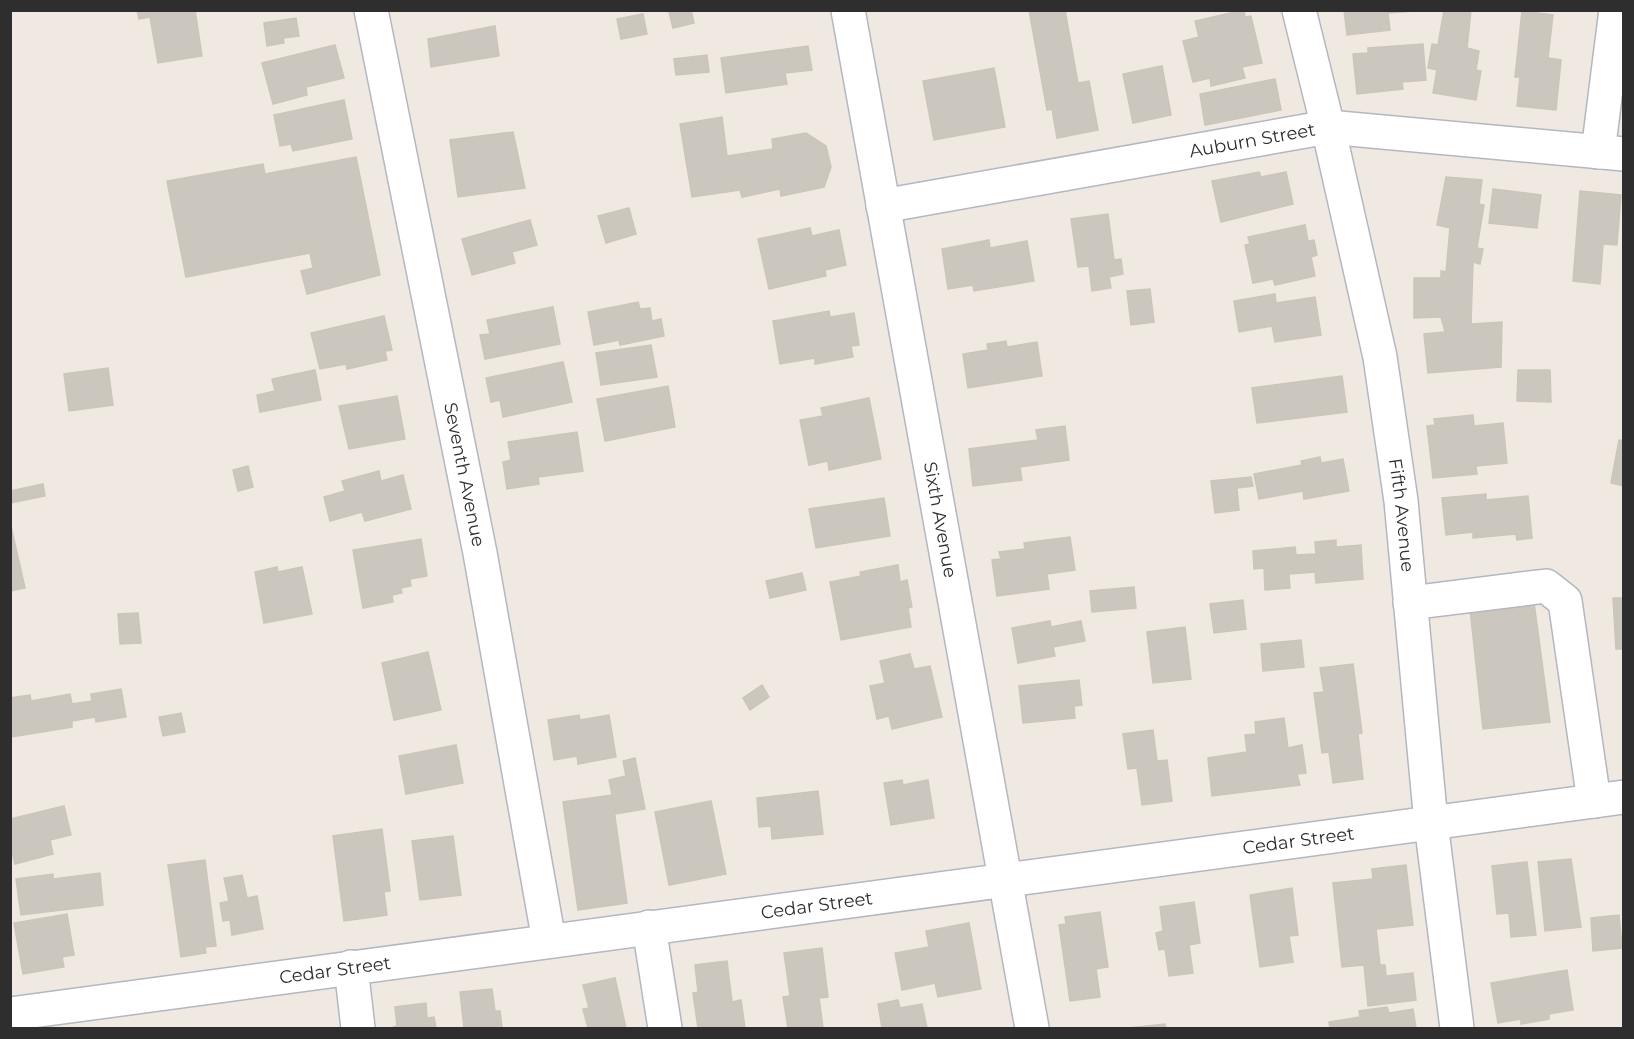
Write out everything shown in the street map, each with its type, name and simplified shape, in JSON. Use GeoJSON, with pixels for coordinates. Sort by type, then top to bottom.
{"type":"FeatureCollection","features":[{"type":"Feature","properties":{"kind":"street","name":"Seventh Avenue"},"geometry":{"type":"LineString","coordinates":[[371,10],[480,553],[549,941]]}},
{"type":"Feature","properties":{"kind":"street","name":"Sixth Avenue"},"geometry":{"type":"LineString","coordinates":[[848,10],[1032,1029]]}},
{"type":"Feature","properties":{"kind":"street","name":"Fifth Avenue"},"geometry":{"type":"LineString","coordinates":[[1299,10],[1380,357],[1401,501],[1431,823],[1457,1029]]}},
{"type":"Feature","properties":{"kind":"street"},"geometry":{"type":"LineString","coordinates":[[1611,153],[1616,10]]}},
{"type":"Feature","properties":{"kind":"street","name":"Auburn Street"},"geometry":{"type":"LineString","coordinates":[[884,206],[1328,127],[1611,153]]}},
{"type":"Feature","properties":{"kind":"street"},"geometry":{"type":"LineString","coordinates":[[1410,603],[1546,586],[1565,601],[1609,799]]}},
{"type":"Feature","properties":{"kind":"street","name":"Cedar Street"},"geometry":{"type":"LineString","coordinates":[[10,1014],[1609,799]]}},
{"type":"Feature","properties":{"kind":"street"},"geometry":{"type":"LineString","coordinates":[[649,927],[664,1029]]}},
{"type":"Feature","properties":{"kind":"street"},"geometry":{"type":"LineString","coordinates":[[351,968],[358,1029]]}},
{"type":"Feature","properties":{"kind":"building"},"geometry":{"type":"Polygon","coordinates":[[[137,10],[195,10],[202,56],[158,63],[150,17],[139,19],[137,10]]]}},
{"type":"Feature","properties":{"kind":"building"},"geometry":{"type":"Polygon","coordinates":[[[691,10],[694,23],[673,28],[669,12],[691,10]]]}},
{"type":"Feature","properties":{"kind":"building"},"geometry":{"type":"Polygon","coordinates":[[[1029,10],[1065,10],[1078,83],[1089,81],[1098,130],[1057,138],[1052,109],[1047,110],[1029,10]]]}},
{"type":"Feature","properties":{"kind":"building"},"geometry":{"type":"Polygon","coordinates":[[[1244,10],[1245,17],[1251,16],[1262,63],[1242,67],[1245,78],[1211,86],[1210,78],[1193,82],[1183,41],[1199,37],[1195,21],[1244,10]]]}},
{"type":"Feature","properties":{"kind":"building"},"geometry":{"type":"Polygon","coordinates":[[[1344,10],[1414,11],[1388,13],[1390,30],[1347,35],[1344,10]]]}},
{"type":"Feature","properties":{"kind":"building"},"geometry":{"type":"Polygon","coordinates":[[[1444,10],[1471,10],[1467,48],[1479,51],[1476,70],[1481,71],[1476,100],[1433,93],[1437,70],[1428,68],[1432,44],[1438,45],[1444,10]]]}},
{"type":"Feature","properties":{"kind":"building"},"geometry":{"type":"Polygon","coordinates":[[[1522,11],[1553,15],[1548,58],[1561,60],[1556,110],[1517,106],[1520,77],[1515,77],[1522,11]]]}},
{"type":"Feature","properties":{"kind":"building"},"geometry":{"type":"Polygon","coordinates":[[[643,14],[647,34],[621,39],[617,19],[643,14]]]}},
{"type":"Feature","properties":{"kind":"building"},"geometry":{"type":"Polygon","coordinates":[[[296,18],[299,36],[283,38],[284,43],[267,46],[264,23],[296,18]]]}},
{"type":"Feature","properties":{"kind":"building"},"geometry":{"type":"Polygon","coordinates":[[[495,26],[499,56],[431,67],[428,39],[495,26]]]}},
{"type":"Feature","properties":{"kind":"building"},"geometry":{"type":"Polygon","coordinates":[[[1423,44],[1426,80],[1402,82],[1403,89],[1357,94],[1353,54],[1368,53],[1368,48],[1423,44]]]}},
{"type":"Feature","properties":{"kind":"building"},"geometry":{"type":"Polygon","coordinates":[[[335,45],[344,78],[306,87],[307,95],[273,104],[262,63],[335,45]]]}},
{"type":"Feature","properties":{"kind":"building"},"geometry":{"type":"Polygon","coordinates":[[[808,46],[812,70],[785,73],[787,84],[726,93],[721,58],[808,46]]]}},
{"type":"Feature","properties":{"kind":"building"},"geometry":{"type":"Polygon","coordinates":[[[707,55],[709,72],[676,75],[674,59],[707,55]]]}},
{"type":"Feature","properties":{"kind":"building"},"geometry":{"type":"Polygon","coordinates":[[[1162,66],[1171,115],[1133,123],[1123,74],[1162,66]]]}},
{"type":"Feature","properties":{"kind":"building"},"geometry":{"type":"Polygon","coordinates":[[[994,68],[1005,127],[934,140],[923,81],[994,68]]]}},
{"type":"Feature","properties":{"kind":"building"},"geometry":{"type":"Polygon","coordinates":[[[1275,79],[1281,110],[1205,125],[1200,94],[1275,79]]]}},
{"type":"Feature","properties":{"kind":"building"},"geometry":{"type":"Polygon","coordinates":[[[344,100],[352,139],[293,151],[291,144],[280,146],[274,115],[344,100]]]}},
{"type":"Feature","properties":{"kind":"building"},"geometry":{"type":"Polygon","coordinates":[[[722,117],[727,156],[773,149],[772,139],[806,133],[826,146],[831,167],[824,187],[781,196],[780,189],[742,197],[740,190],[692,197],[680,124],[722,117]]]}},
{"type":"Feature","properties":{"kind":"building"},"geometry":{"type":"Polygon","coordinates":[[[513,132],[525,188],[458,197],[450,140],[513,132]]]}},
{"type":"Feature","properties":{"kind":"building"},"geometry":{"type":"Polygon","coordinates":[[[356,157],[380,275],[307,294],[301,271],[313,268],[310,253],[186,277],[167,181],[263,164],[265,174],[356,157]]]}},
{"type":"Feature","properties":{"kind":"building"},"geometry":{"type":"Polygon","coordinates":[[[1259,172],[1261,177],[1286,172],[1293,204],[1221,222],[1212,181],[1259,172]]]}},
{"type":"Feature","properties":{"kind":"building"},"geometry":{"type":"Polygon","coordinates":[[[1446,177],[1482,180],[1479,204],[1484,205],[1477,248],[1483,249],[1480,264],[1473,262],[1471,324],[1502,322],[1501,367],[1428,373],[1424,334],[1445,332],[1441,317],[1414,318],[1414,278],[1441,278],[1441,271],[1446,272],[1450,228],[1437,225],[1446,177]]]}},
{"type":"Feature","properties":{"kind":"building"},"geometry":{"type":"Polygon","coordinates":[[[1493,189],[1541,195],[1537,228],[1489,223],[1493,189]]]}},
{"type":"Feature","properties":{"kind":"building"},"geometry":{"type":"Polygon","coordinates":[[[1580,191],[1621,195],[1617,245],[1603,244],[1600,284],[1573,281],[1580,191]]]}},
{"type":"Feature","properties":{"kind":"building"},"geometry":{"type":"Polygon","coordinates":[[[629,208],[636,234],[606,243],[598,216],[629,208]]]}},
{"type":"Feature","properties":{"kind":"building"},"geometry":{"type":"Polygon","coordinates":[[[1108,214],[1114,260],[1121,259],[1123,274],[1109,277],[1111,288],[1092,291],[1089,266],[1078,267],[1071,219],[1108,214]]]}},
{"type":"Feature","properties":{"kind":"building"},"geometry":{"type":"Polygon","coordinates":[[[530,220],[537,245],[512,252],[515,263],[472,275],[462,239],[530,220]]]}},
{"type":"Feature","properties":{"kind":"building"},"geometry":{"type":"Polygon","coordinates":[[[1305,225],[1308,241],[1314,240],[1317,255],[1311,257],[1315,276],[1275,285],[1273,279],[1253,283],[1245,245],[1250,244],[1248,237],[1305,225]]]}},
{"type":"Feature","properties":{"kind":"building"},"geometry":{"type":"Polygon","coordinates":[[[810,228],[812,236],[839,230],[846,265],[825,270],[826,276],[769,289],[758,239],[810,228]]]}},
{"type":"Feature","properties":{"kind":"building"},"geometry":{"type":"Polygon","coordinates":[[[989,240],[990,248],[1027,241],[1034,281],[974,291],[973,285],[948,289],[942,249],[989,240]]]}},
{"type":"Feature","properties":{"kind":"building"},"geometry":{"type":"Polygon","coordinates":[[[1150,289],[1154,322],[1131,325],[1127,291],[1150,289]]]}},
{"type":"Feature","properties":{"kind":"building"},"geometry":{"type":"Polygon","coordinates":[[[1275,294],[1276,303],[1315,297],[1321,335],[1275,342],[1272,326],[1239,332],[1234,301],[1275,294]]]}},
{"type":"Feature","properties":{"kind":"building"},"geometry":{"type":"Polygon","coordinates":[[[638,302],[640,309],[650,308],[652,321],[661,319],[664,336],[620,345],[619,340],[594,345],[588,312],[638,302]]]}},
{"type":"Feature","properties":{"kind":"building"},"geometry":{"type":"Polygon","coordinates":[[[553,307],[560,344],[485,359],[480,335],[490,334],[487,320],[553,307]]]}},
{"type":"Feature","properties":{"kind":"building"},"geometry":{"type":"Polygon","coordinates":[[[829,311],[830,317],[854,313],[859,345],[851,346],[853,357],[815,364],[815,358],[780,364],[773,321],[829,311]]]}},
{"type":"Feature","properties":{"kind":"building"},"geometry":{"type":"Polygon","coordinates":[[[384,316],[392,350],[385,351],[387,360],[347,369],[346,364],[320,369],[311,333],[384,316]]]}},
{"type":"Feature","properties":{"kind":"building"},"geometry":{"type":"Polygon","coordinates":[[[1006,341],[1007,347],[1037,342],[1042,376],[968,388],[963,354],[988,350],[987,344],[1006,341]]]}},
{"type":"Feature","properties":{"kind":"building"},"geometry":{"type":"Polygon","coordinates":[[[651,345],[657,377],[601,385],[596,353],[651,345]]]}},
{"type":"Feature","properties":{"kind":"building"},"geometry":{"type":"Polygon","coordinates":[[[563,362],[572,402],[503,417],[500,400],[491,402],[486,378],[563,362]]]}},
{"type":"Feature","properties":{"kind":"building"},"geometry":{"type":"Polygon","coordinates":[[[108,368],[113,405],[69,411],[64,374],[108,368]]]}},
{"type":"Feature","properties":{"kind":"building"},"geometry":{"type":"Polygon","coordinates":[[[315,370],[321,400],[260,412],[257,395],[275,391],[272,379],[315,370]]]}},
{"type":"Feature","properties":{"kind":"building"},"geometry":{"type":"Polygon","coordinates":[[[1518,370],[1550,370],[1551,402],[1517,401],[1518,370]]]}},
{"type":"Feature","properties":{"kind":"building"},"geometry":{"type":"Polygon","coordinates":[[[1342,376],[1347,412],[1257,423],[1252,388],[1342,376]]]}},
{"type":"Feature","properties":{"kind":"building"},"geometry":{"type":"Polygon","coordinates":[[[668,386],[675,427],[605,441],[597,399],[668,386]]]}},
{"type":"Feature","properties":{"kind":"building"},"geometry":{"type":"Polygon","coordinates":[[[397,396],[405,439],[349,449],[339,406],[397,396]]]}},
{"type":"Feature","properties":{"kind":"building"},"geometry":{"type":"Polygon","coordinates":[[[869,398],[881,459],[829,470],[828,461],[809,465],[800,420],[823,416],[821,408],[869,398]]]}},
{"type":"Feature","properties":{"kind":"building"},"geometry":{"type":"Polygon","coordinates":[[[1473,415],[1474,426],[1503,423],[1507,463],[1476,466],[1477,474],[1433,478],[1427,426],[1435,425],[1434,419],[1473,415]]]}},
{"type":"Feature","properties":{"kind":"building"},"geometry":{"type":"Polygon","coordinates":[[[1065,426],[1069,460],[1020,467],[1022,480],[973,486],[969,449],[1038,440],[1036,430],[1065,426]]]}},
{"type":"Feature","properties":{"kind":"building"},"geometry":{"type":"Polygon","coordinates":[[[577,432],[583,471],[538,477],[539,484],[507,489],[503,462],[511,460],[508,442],[577,432]]]}},
{"type":"Feature","properties":{"kind":"building"},"geometry":{"type":"Polygon","coordinates":[[[1619,440],[1624,441],[1624,486],[1611,483],[1619,440]]]}},
{"type":"Feature","properties":{"kind":"building"},"geometry":{"type":"Polygon","coordinates":[[[1320,457],[1321,463],[1343,459],[1349,491],[1304,499],[1303,491],[1259,499],[1254,474],[1302,465],[1301,461],[1320,457]]]}},
{"type":"Feature","properties":{"kind":"building"},"geometry":{"type":"Polygon","coordinates":[[[248,466],[253,487],[238,491],[233,470],[248,466]]]}},
{"type":"Feature","properties":{"kind":"building"},"geometry":{"type":"Polygon","coordinates":[[[379,471],[381,481],[403,475],[411,509],[365,521],[362,512],[330,521],[324,497],[345,491],[342,481],[379,471]]]}},
{"type":"Feature","properties":{"kind":"building"},"geometry":{"type":"Polygon","coordinates":[[[1251,477],[1253,486],[1237,488],[1239,510],[1215,513],[1211,481],[1251,477]]]}},
{"type":"Feature","properties":{"kind":"building"},"geometry":{"type":"Polygon","coordinates":[[[43,484],[45,496],[10,503],[10,491],[43,484]]]}},
{"type":"Feature","properties":{"kind":"building"},"geometry":{"type":"Polygon","coordinates":[[[1486,494],[1486,500],[1528,496],[1532,538],[1517,540],[1516,534],[1473,538],[1473,532],[1446,535],[1442,498],[1486,494]]]}},
{"type":"Feature","properties":{"kind":"building"},"geometry":{"type":"Polygon","coordinates":[[[884,498],[890,536],[816,548],[809,509],[884,498]]]}},
{"type":"Feature","properties":{"kind":"building"},"geometry":{"type":"Polygon","coordinates":[[[10,522],[25,588],[10,591],[10,522]]]}},
{"type":"Feature","properties":{"kind":"building"},"geometry":{"type":"Polygon","coordinates":[[[1070,537],[1075,570],[1047,574],[1049,589],[997,596],[992,560],[1001,559],[999,552],[1025,549],[1024,543],[1070,537]]]}},
{"type":"Feature","properties":{"kind":"building"},"geometry":{"type":"Polygon","coordinates":[[[421,539],[427,576],[410,579],[411,586],[401,588],[402,593],[392,595],[393,602],[363,608],[353,550],[421,539]]]}},
{"type":"Feature","properties":{"kind":"building"},"geometry":{"type":"Polygon","coordinates":[[[1336,540],[1336,547],[1361,545],[1363,579],[1316,583],[1315,572],[1289,574],[1290,588],[1265,590],[1264,568],[1254,569],[1253,551],[1295,547],[1296,555],[1316,554],[1315,542],[1336,540]]]}},
{"type":"Feature","properties":{"kind":"building"},"geometry":{"type":"Polygon","coordinates":[[[898,565],[900,582],[907,580],[912,607],[908,608],[911,627],[841,640],[830,582],[861,576],[860,572],[898,565]]]}},
{"type":"Feature","properties":{"kind":"building"},"geometry":{"type":"Polygon","coordinates":[[[277,567],[278,572],[302,567],[312,614],[264,623],[255,572],[277,567]]]}},
{"type":"Feature","properties":{"kind":"building"},"geometry":{"type":"Polygon","coordinates":[[[802,573],[806,590],[770,598],[766,581],[802,573]]]}},
{"type":"Feature","properties":{"kind":"building"},"geometry":{"type":"Polygon","coordinates":[[[1134,587],[1136,608],[1092,612],[1090,591],[1134,587]]]}},
{"type":"Feature","properties":{"kind":"building"},"geometry":{"type":"Polygon","coordinates":[[[1613,598],[1624,598],[1624,649],[1616,649],[1613,598]]]}},
{"type":"Feature","properties":{"kind":"building"},"geometry":{"type":"Polygon","coordinates":[[[1243,600],[1246,629],[1214,633],[1210,604],[1243,600]]]}},
{"type":"Feature","properties":{"kind":"building"},"geometry":{"type":"Polygon","coordinates":[[[1534,602],[1550,722],[1483,729],[1470,609],[1534,602]]]}},
{"type":"Feature","properties":{"kind":"building"},"geometry":{"type":"Polygon","coordinates":[[[138,613],[141,643],[120,644],[118,614],[138,613]]]}},
{"type":"Feature","properties":{"kind":"building"},"geometry":{"type":"Polygon","coordinates":[[[1050,621],[1051,627],[1081,621],[1085,641],[1053,647],[1055,656],[1018,663],[1012,628],[1050,621]]]}},
{"type":"Feature","properties":{"kind":"building"},"geometry":{"type":"Polygon","coordinates":[[[1185,627],[1191,679],[1153,683],[1147,632],[1185,627]]]}},
{"type":"Feature","properties":{"kind":"building"},"geometry":{"type":"Polygon","coordinates":[[[1301,640],[1304,667],[1263,671],[1261,644],[1301,640]]]}},
{"type":"Feature","properties":{"kind":"building"},"geometry":{"type":"Polygon","coordinates":[[[428,652],[441,710],[394,720],[382,663],[428,652]]]}},
{"type":"Feature","properties":{"kind":"building"},"geometry":{"type":"Polygon","coordinates":[[[910,654],[914,669],[930,666],[942,717],[892,729],[889,716],[877,719],[870,686],[885,683],[880,661],[910,654]]]}},
{"type":"Feature","properties":{"kind":"building"},"geometry":{"type":"Polygon","coordinates":[[[1353,664],[1362,733],[1358,734],[1363,779],[1333,783],[1329,752],[1322,753],[1314,693],[1324,692],[1320,668],[1353,664]]]}},
{"type":"Feature","properties":{"kind":"building"},"geometry":{"type":"Polygon","coordinates":[[[1079,680],[1082,705],[1074,706],[1075,718],[1023,723],[1019,686],[1079,680]]]}},
{"type":"Feature","properties":{"kind":"building"},"geometry":{"type":"Polygon","coordinates":[[[762,685],[769,697],[750,710],[743,698],[762,685]]]}},
{"type":"Feature","properties":{"kind":"building"},"geometry":{"type":"Polygon","coordinates":[[[121,689],[126,717],[96,722],[95,717],[72,721],[72,727],[10,737],[10,698],[30,695],[31,701],[70,694],[72,704],[92,701],[91,694],[121,689]]]}},
{"type":"Feature","properties":{"kind":"building"},"geometry":{"type":"Polygon","coordinates":[[[181,713],[185,732],[163,736],[159,717],[181,713]]]}},
{"type":"Feature","properties":{"kind":"building"},"geometry":{"type":"Polygon","coordinates":[[[579,715],[580,720],[609,715],[616,757],[578,764],[577,756],[554,760],[548,720],[579,715]]]}},
{"type":"Feature","properties":{"kind":"building"},"geometry":{"type":"Polygon","coordinates":[[[1284,718],[1288,748],[1302,745],[1306,773],[1297,774],[1300,785],[1212,796],[1208,758],[1247,752],[1245,735],[1256,734],[1255,722],[1284,718]]]}},
{"type":"Feature","properties":{"kind":"building"},"geometry":{"type":"Polygon","coordinates":[[[1153,730],[1157,761],[1167,760],[1172,801],[1142,805],[1137,768],[1128,769],[1123,734],[1153,730]]]}},
{"type":"Feature","properties":{"kind":"building"},"geometry":{"type":"Polygon","coordinates":[[[456,745],[463,783],[406,794],[399,756],[456,745]]]}},
{"type":"Feature","properties":{"kind":"building"},"geometry":{"type":"Polygon","coordinates":[[[635,758],[645,809],[616,814],[609,780],[626,776],[623,761],[635,758]]]}},
{"type":"Feature","properties":{"kind":"building"},"geometry":{"type":"Polygon","coordinates":[[[902,780],[903,785],[928,780],[934,818],[891,825],[884,783],[902,780]]]}},
{"type":"Feature","properties":{"kind":"building"},"geometry":{"type":"Polygon","coordinates":[[[818,791],[823,834],[772,839],[771,826],[759,827],[757,798],[818,791]]]}},
{"type":"Feature","properties":{"kind":"building"},"geometry":{"type":"Polygon","coordinates":[[[612,795],[627,903],[578,910],[563,802],[612,795]]]}},
{"type":"Feature","properties":{"kind":"building"},"geometry":{"type":"Polygon","coordinates":[[[711,801],[726,874],[669,885],[655,812],[711,801]]]}},
{"type":"Feature","properties":{"kind":"building"},"geometry":{"type":"Polygon","coordinates":[[[64,806],[71,835],[50,840],[53,854],[15,864],[10,845],[10,819],[64,806]]]}},
{"type":"Feature","properties":{"kind":"building"},"geometry":{"type":"Polygon","coordinates":[[[382,829],[390,891],[384,892],[387,915],[344,921],[333,836],[382,829]]]}},
{"type":"Feature","properties":{"kind":"building"},"geometry":{"type":"Polygon","coordinates":[[[453,836],[461,895],[420,900],[412,841],[453,836]]]}},
{"type":"Feature","properties":{"kind":"building"},"geometry":{"type":"Polygon","coordinates":[[[1571,859],[1581,927],[1545,931],[1538,862],[1571,859]]]}},
{"type":"Feature","properties":{"kind":"building"},"geometry":{"type":"Polygon","coordinates":[[[205,860],[216,946],[205,947],[206,953],[181,957],[168,865],[205,860]]]}},
{"type":"Feature","properties":{"kind":"building"},"geometry":{"type":"Polygon","coordinates":[[[1527,862],[1536,935],[1511,937],[1509,913],[1497,914],[1492,866],[1527,862]]]}},
{"type":"Feature","properties":{"kind":"building"},"geometry":{"type":"Polygon","coordinates":[[[1406,865],[1413,925],[1376,929],[1380,965],[1385,965],[1386,976],[1413,973],[1416,1000],[1368,1006],[1364,965],[1342,967],[1333,883],[1373,879],[1372,869],[1406,865]]]}},
{"type":"Feature","properties":{"kind":"building"},"geometry":{"type":"Polygon","coordinates":[[[100,873],[103,905],[21,915],[16,879],[53,874],[53,879],[100,873]]]}},
{"type":"Feature","properties":{"kind":"building"},"geometry":{"type":"Polygon","coordinates":[[[242,875],[247,898],[257,896],[263,929],[232,935],[230,920],[223,921],[220,903],[229,901],[224,878],[242,875]]]}},
{"type":"Feature","properties":{"kind":"building"},"geometry":{"type":"Polygon","coordinates":[[[1292,888],[1298,935],[1289,936],[1293,962],[1260,967],[1250,895],[1292,888]]]}},
{"type":"Feature","properties":{"kind":"building"},"geometry":{"type":"Polygon","coordinates":[[[1194,902],[1200,943],[1189,945],[1193,973],[1169,976],[1165,949],[1159,950],[1156,933],[1163,931],[1160,907],[1194,902]]]}},
{"type":"Feature","properties":{"kind":"building"},"geometry":{"type":"Polygon","coordinates":[[[1100,912],[1108,967],[1096,969],[1100,997],[1070,1001],[1059,925],[1066,924],[1065,917],[1100,912]]]}},
{"type":"Feature","properties":{"kind":"building"},"geometry":{"type":"Polygon","coordinates":[[[67,914],[74,955],[62,957],[64,967],[23,974],[14,923],[67,914]]]}},
{"type":"Feature","properties":{"kind":"building"},"geometry":{"type":"Polygon","coordinates":[[[1619,915],[1622,948],[1593,951],[1591,918],[1619,915]]]}},
{"type":"Feature","properties":{"kind":"building"},"geometry":{"type":"Polygon","coordinates":[[[969,923],[981,989],[938,997],[935,983],[902,990],[895,953],[929,947],[926,931],[969,923]]]}},
{"type":"Feature","properties":{"kind":"building"},"geometry":{"type":"Polygon","coordinates":[[[822,948],[828,997],[819,998],[823,1028],[788,1028],[783,997],[790,996],[784,953],[822,948]]]}},
{"type":"Feature","properties":{"kind":"building"},"geometry":{"type":"Polygon","coordinates":[[[727,961],[732,1002],[741,1000],[745,1028],[698,1028],[693,993],[698,992],[695,965],[727,961]]]}},
{"type":"Feature","properties":{"kind":"building"},"geometry":{"type":"Polygon","coordinates":[[[1567,970],[1573,1010],[1549,1014],[1549,1019],[1521,1024],[1521,1019],[1498,1023],[1491,983],[1567,970]]]}},
{"type":"Feature","properties":{"kind":"building"},"geometry":{"type":"Polygon","coordinates":[[[615,978],[626,1028],[588,1028],[583,1009],[589,1008],[583,985],[615,978]]]}},
{"type":"Feature","properties":{"kind":"building"},"geometry":{"type":"Polygon","coordinates":[[[492,989],[495,1011],[500,1011],[502,1028],[464,1028],[460,992],[492,989]]]}},
{"type":"Feature","properties":{"kind":"building"},"geometry":{"type":"Polygon","coordinates":[[[898,1000],[900,1008],[922,1004],[927,1028],[882,1028],[878,1004],[898,1000]]]}},
{"type":"Feature","properties":{"kind":"building"},"geometry":{"type":"Polygon","coordinates":[[[426,1003],[427,1018],[434,1017],[436,1028],[391,1028],[397,1026],[395,1007],[426,1003]]]}},
{"type":"Feature","properties":{"kind":"building"},"geometry":{"type":"Polygon","coordinates":[[[1387,1007],[1389,1013],[1413,1009],[1416,1028],[1330,1028],[1329,1022],[1360,1017],[1359,1011],[1387,1007]]]}},
{"type":"Feature","properties":{"kind":"building"},"geometry":{"type":"Polygon","coordinates":[[[1165,1024],[1166,1028],[1128,1028],[1165,1024]]]}}]}
